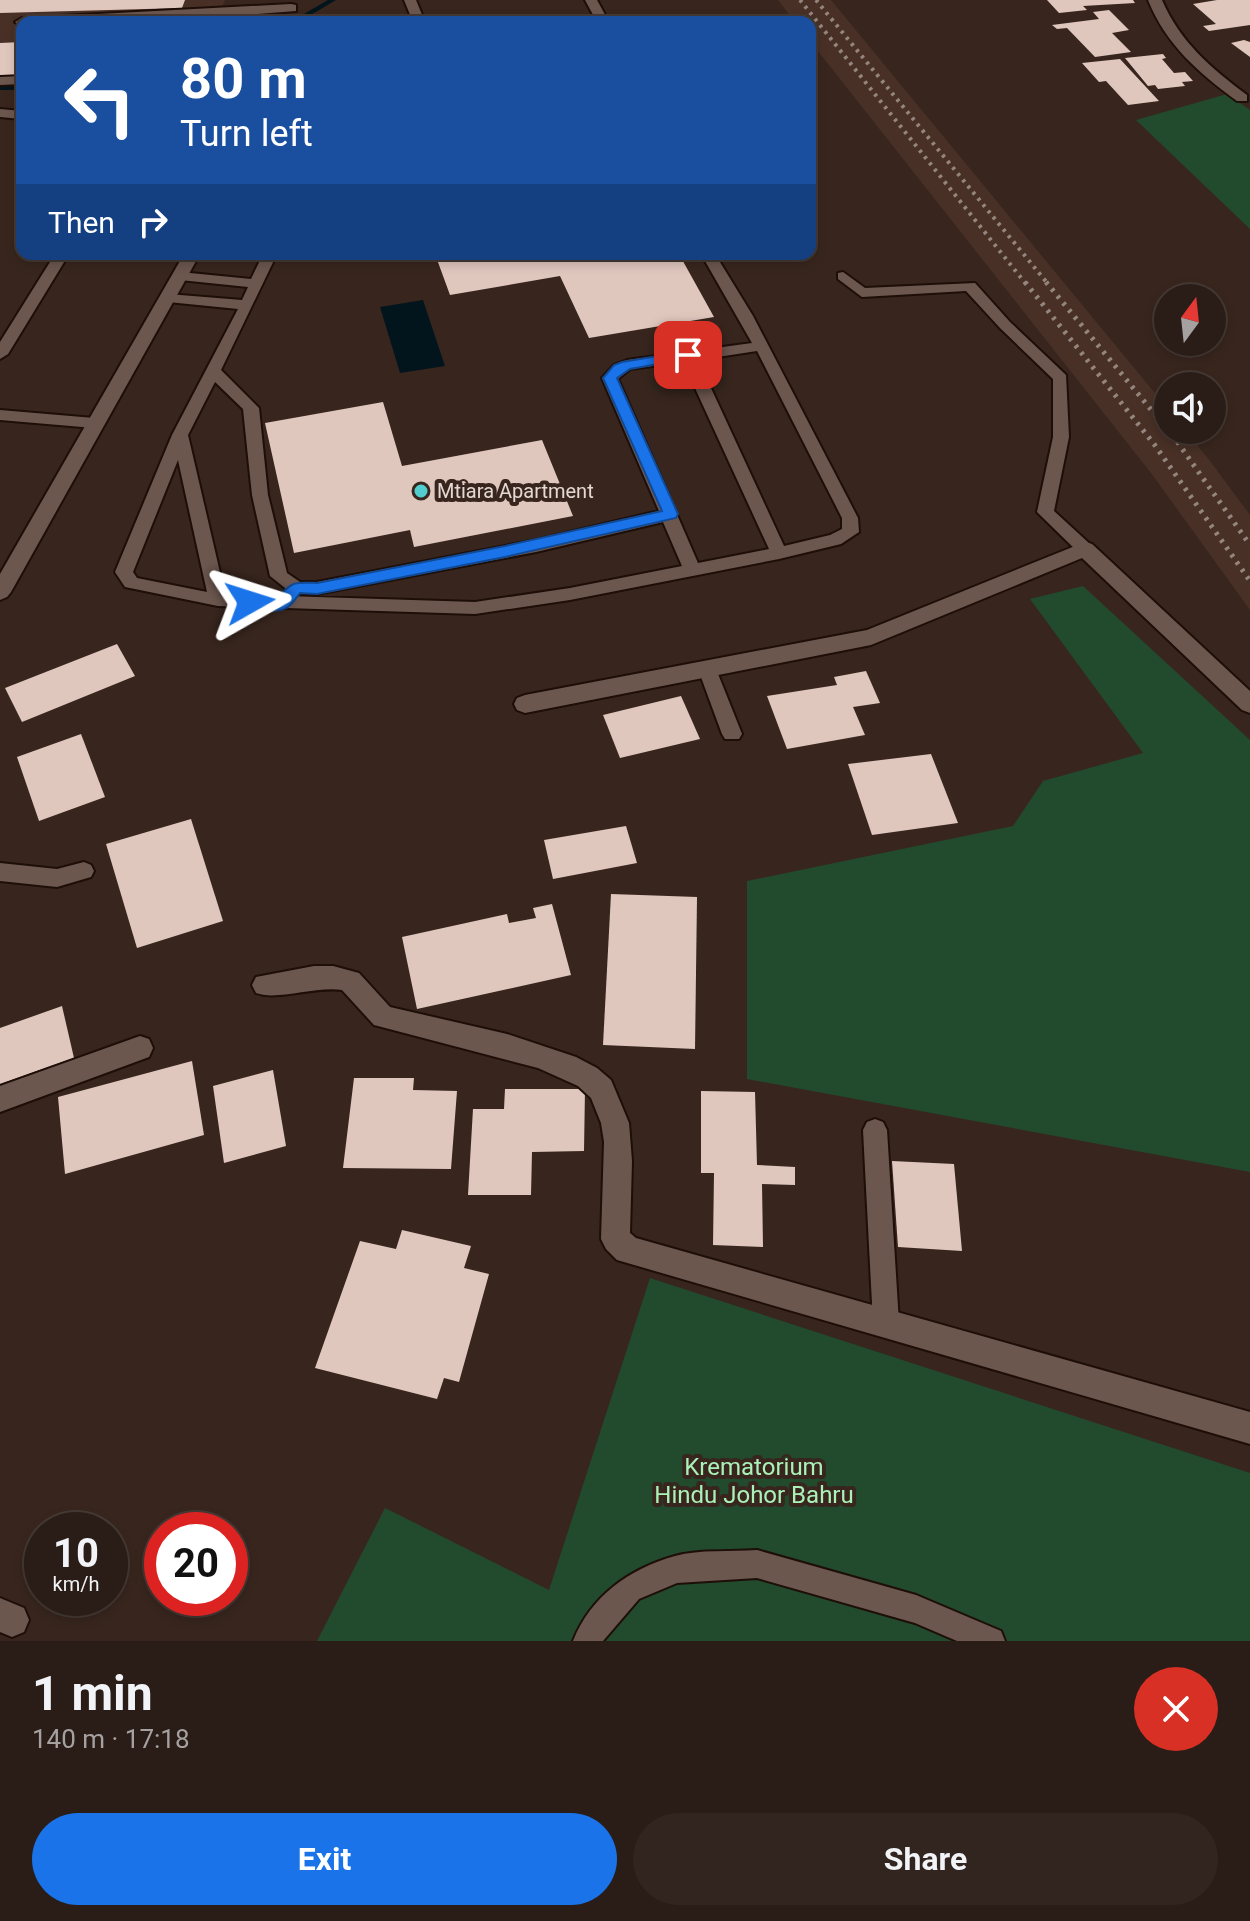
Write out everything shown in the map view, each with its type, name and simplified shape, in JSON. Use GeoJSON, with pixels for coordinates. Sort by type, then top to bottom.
{"type":"FeatureCollection","features":[{"type":"Feature","properties":{"kind":"street"},"geometry":{"type":"LineString","coordinates":[[1155,0],[1171,34],[1199,65],[1246,100]]}},
{"type":"Feature","properties":{"kind":"street"},"geometry":{"type":"LineString","coordinates":[[187,16],[209,7],[290,7]]}},
{"type":"Feature","properties":{"kind":"street"},"geometry":{"type":"LineString","coordinates":[[0,592],[189,260]]}},
{"type":"Feature","properties":{"kind":"street"},"geometry":{"type":"LineString","coordinates":[[525,704],[871,637],[1085,549],[1250,704]]}},
{"type":"Feature","properties":{"kind":"street"},"geometry":{"type":"LineString","coordinates":[[265,985],[312,977],[342,978],[355,982],[383,1016],[484,1040],[578,1072],[598,1084],[613,1114],[617,1147],[616,1239],[622,1247],[1250,1428]]}},
{"type":"Feature","properties":{"kind":"street"},"geometry":{"type":"LineString","coordinates":[[0,1099],[140,1048]]}},
{"type":"Feature","properties":{"kind":"lane"},"geometry":{"type":"LineString","coordinates":[[0,354],[58,260]]}},
{"type":"Feature","properties":{"kind":"lane"},"geometry":{"type":"LineString","coordinates":[[267,260],[180,435],[124,572],[131,583],[218,600],[475,608],[570,594],[779,553],[835,540],[850,532],[852,525],[761,346],[711,260]]}},
{"type":"Feature","properties":{"kind":"lane"},"geometry":{"type":"LineString","coordinates":[[180,276],[257,284]]}},
{"type":"Feature","properties":{"kind":"lane"},"geometry":{"type":"LineString","coordinates":[[843,276],[862,293],[970,286],[1005,325],[1061,378],[1061,437],[1045,512],[1085,549]]}},
{"type":"Feature","properties":{"kind":"lane"},"geometry":{"type":"LineString","coordinates":[[168,298],[213,305],[247,305]]}},
{"type":"Feature","properties":{"kind":"lane"},"geometry":{"type":"LineString","coordinates":[[692,568],[610,378],[619,368],[627,365],[761,346]]}},
{"type":"Feature","properties":{"kind":"lane"},"geometry":{"type":"LineString","coordinates":[[688,355],[779,553]]}},
{"type":"Feature","properties":{"kind":"lane"},"geometry":{"type":"LineString","coordinates":[[213,371],[251,408],[260,495],[279,576],[296,588],[317,588],[505,552],[671,514]]}},
{"type":"Feature","properties":{"kind":"lane"},"geometry":{"type":"LineString","coordinates":[[0,415],[94,423]]}},
{"type":"Feature","properties":{"kind":"lane"},"geometry":{"type":"LineString","coordinates":[[180,435],[218,600]]}},
{"type":"Feature","properties":{"kind":"lane"},"geometry":{"type":"LineString","coordinates":[[281,604],[296,588]]}},
{"type":"Feature","properties":{"kind":"lane"},"geometry":{"type":"LineString","coordinates":[[707,669],[732,734]]}},
{"type":"Feature","properties":{"kind":"lane"},"geometry":{"type":"LineString","coordinates":[[0,872],[57,878],[84,871]]}},
{"type":"Feature","properties":{"kind":"lane"},"geometry":{"type":"LineString","coordinates":[[875,1130],[886,1323]]}},
{"type":"Feature","properties":{"kind":"lane"},"geometry":{"type":"LineString","coordinates":[[587,1641],[598,1622],[629,1589],[677,1569],[757,1564],[916,1609],[991,1641]]}},
{"type":"Feature","properties":{"kind":"shaded area"},"geometry":{"type":"Polygon","coordinates":[[[0,0],[225,0],[218,16],[16,16],[16,81],[0,82],[0,0]]]}},
{"type":"Feature","properties":{"kind":"shaded area"},"geometry":{"type":"Polygon","coordinates":[[[778,0],[831,0],[1154,392],[1154,444],[1196,444],[1250,515],[1250,610],[1151,473],[816,49],[816,16],[790,16],[778,0]]]}},
{"type":"Feature","properties":{"kind":"green space"},"geometry":{"type":"Polygon","coordinates":[[[1227,94],[1250,110],[1250,229],[1136,120],[1227,94]]]}},
{"type":"Feature","properties":{"kind":"green space"},"geometry":{"type":"Polygon","coordinates":[[[1083,586],[1250,740],[1250,1172],[747,1079],[747,881],[1013,826],[1043,781],[1143,753],[1030,599],[1083,586]]]}},
{"type":"Feature","properties":{"kind":"green space","name":"Krematorium Hindu Johor Bahru"},"geometry":{"type":"Polygon","coordinates":[[[650,1278],[1250,1473],[1250,1641],[317,1641],[385,1508],[549,1590],[650,1278]]]}},
{"type":"Feature","properties":{"kind":"water"},"geometry":{"type":"Polygon","coordinates":[[[423,300],[445,366],[400,373],[380,307],[423,300]]]}},
{"type":"Feature","properties":{"kind":"building"},"geometry":{"type":"Polygon","coordinates":[[[0,0],[185,0],[182,8],[0,13],[0,0]]]}},
{"type":"Feature","properties":{"kind":"building"},"geometry":{"type":"Polygon","coordinates":[[[1047,0],[1133,0],[1135,3],[1083,6],[1087,10],[1059,13],[1047,0]]]}},
{"type":"Feature","properties":{"kind":"building"},"geometry":{"type":"Polygon","coordinates":[[[1250,0],[1250,25],[1209,31],[1203,26],[1216,24],[1193,4],[1250,0]]]}},
{"type":"Feature","properties":{"kind":"building"},"geometry":{"type":"Polygon","coordinates":[[[1109,10],[1129,30],[1112,33],[1131,52],[1095,57],[1067,28],[1057,29],[1052,25],[1099,19],[1093,12],[1109,10]]]}},
{"type":"Feature","properties":{"kind":"building"},"geometry":{"type":"Polygon","coordinates":[[[16,42],[16,75],[0,76],[0,43],[16,42]]]}},
{"type":"Feature","properties":{"kind":"building"},"geometry":{"type":"Polygon","coordinates":[[[1250,42],[1250,57],[1231,43],[1250,42]]]}},
{"type":"Feature","properties":{"kind":"building"},"geometry":{"type":"Polygon","coordinates":[[[1163,54],[1166,58],[1162,59],[1174,73],[1185,72],[1193,81],[1182,82],[1185,86],[1158,89],[1155,85],[1148,86],[1125,58],[1163,54]]]}},
{"type":"Feature","properties":{"kind":"building"},"geometry":{"type":"Polygon","coordinates":[[[1120,59],[1159,101],[1128,105],[1106,81],[1099,82],[1082,63],[1120,59]]]}},
{"type":"Feature","properties":{"kind":"building"},"geometry":{"type":"Polygon","coordinates":[[[437,260],[682,260],[714,317],[589,338],[560,276],[450,295],[437,260]]]}},
{"type":"Feature","properties":{"kind":"building","name":"Mtiara Apartment"},"geometry":{"type":"Polygon","coordinates":[[[383,402],[402,466],[542,440],[573,516],[414,547],[410,530],[294,553],[265,423],[383,402]]]}},
{"type":"Feature","properties":{"kind":"building"},"geometry":{"type":"Polygon","coordinates":[[[117,644],[135,676],[22,722],[5,688],[117,644]]]}},
{"type":"Feature","properties":{"kind":"building"},"geometry":{"type":"Polygon","coordinates":[[[866,671],[880,703],[853,707],[865,735],[787,749],[767,696],[837,685],[834,677],[866,671]]]}},
{"type":"Feature","properties":{"kind":"building"},"geometry":{"type":"Polygon","coordinates":[[[681,696],[700,739],[620,758],[603,715],[681,696]]]}},
{"type":"Feature","properties":{"kind":"building"},"geometry":{"type":"Polygon","coordinates":[[[81,734],[105,797],[39,821],[17,757],[81,734]]]}},
{"type":"Feature","properties":{"kind":"building"},"geometry":{"type":"Polygon","coordinates":[[[931,754],[958,823],[872,835],[848,764],[931,754]]]}},
{"type":"Feature","properties":{"kind":"building"},"geometry":{"type":"Polygon","coordinates":[[[191,819],[223,921],[137,948],[106,844],[191,819]]]}},
{"type":"Feature","properties":{"kind":"building"},"geometry":{"type":"Polygon","coordinates":[[[626,826],[637,863],[553,879],[544,840],[626,826]]]}},
{"type":"Feature","properties":{"kind":"building"},"geometry":{"type":"Polygon","coordinates":[[[611,894],[697,897],[695,1049],[603,1045],[611,894]]]}},
{"type":"Feature","properties":{"kind":"building"},"geometry":{"type":"Polygon","coordinates":[[[552,904],[571,975],[417,1009],[402,937],[507,914],[509,923],[536,918],[533,908],[552,904]]]}},
{"type":"Feature","properties":{"kind":"building"},"geometry":{"type":"Polygon","coordinates":[[[62,1006],[74,1058],[0,1084],[0,1028],[62,1006]]]}},
{"type":"Feature","properties":{"kind":"building"},"geometry":{"type":"Polygon","coordinates":[[[192,1061],[204,1135],[65,1174],[58,1097],[192,1061]]]}},
{"type":"Feature","properties":{"kind":"building"},"geometry":{"type":"Polygon","coordinates":[[[273,1070],[286,1146],[224,1163],[213,1086],[273,1070]]]}},
{"type":"Feature","properties":{"kind":"building"},"geometry":{"type":"Polygon","coordinates":[[[354,1078],[414,1078],[413,1090],[457,1091],[451,1169],[343,1168],[354,1078]]]}},
{"type":"Feature","properties":{"kind":"building"},"geometry":{"type":"Polygon","coordinates":[[[505,1089],[585,1089],[584,1151],[532,1152],[531,1195],[468,1195],[473,1109],[504,1109],[505,1089]]]}},
{"type":"Feature","properties":{"kind":"building"},"geometry":{"type":"Polygon","coordinates":[[[701,1091],[755,1092],[757,1165],[795,1167],[795,1185],[762,1184],[763,1247],[713,1245],[714,1173],[701,1173],[701,1091]]]}},
{"type":"Feature","properties":{"kind":"building"},"geometry":{"type":"Polygon","coordinates":[[[892,1161],[954,1164],[962,1251],[898,1247],[892,1161]]]}},
{"type":"Feature","properties":{"kind":"building"},"geometry":{"type":"Polygon","coordinates":[[[402,1230],[471,1246],[464,1268],[489,1274],[459,1382],[444,1378],[437,1399],[315,1368],[360,1241],[396,1249],[402,1230]]]}},
{"type":"Feature","properties":{"kind":"waterway"},"geometry":{"type":"LineString","coordinates":[[305,16],[333,0]]}},
{"type":"Feature","properties":{"kind":"waterway"},"geometry":{"type":"LineString","coordinates":[[0,88],[16,88]]}},
{"type":"Feature","properties":{"kind":"railway"},"geometry":{"type":"LineString","coordinates":[[800,0],[813,16]]}},
{"type":"Feature","properties":{"kind":"railway"},"geometry":{"type":"LineString","coordinates":[[816,0],[1048,284]]}},
{"type":"Feature","properties":{"kind":"railway"},"geometry":{"type":"LineString","coordinates":[[816,20],[1026,284]]}},
{"type":"Feature","properties":{"kind":"railway"},"geometry":{"type":"LineString","coordinates":[[1025,282],[1154,444],[1250,581]]}},
{"type":"Feature","properties":{"kind":"railway"},"geometry":{"type":"LineString","coordinates":[[1046,282],[1176,440],[1250,545]]}},
{"type":"Feature","properties":{"kind":"place","name":"Mtiara Apartment"},"geometry":{"type":"Point","coordinates":[421,491]}},
{"type":"Feature","properties":{"kind":"route"},"geometry":{"type":"LineString","coordinates":[[250,602],[281,604],[296,588],[317,588],[536,546],[671,514],[610,378],[619,368],[627,365],[688,355]]}}]}
